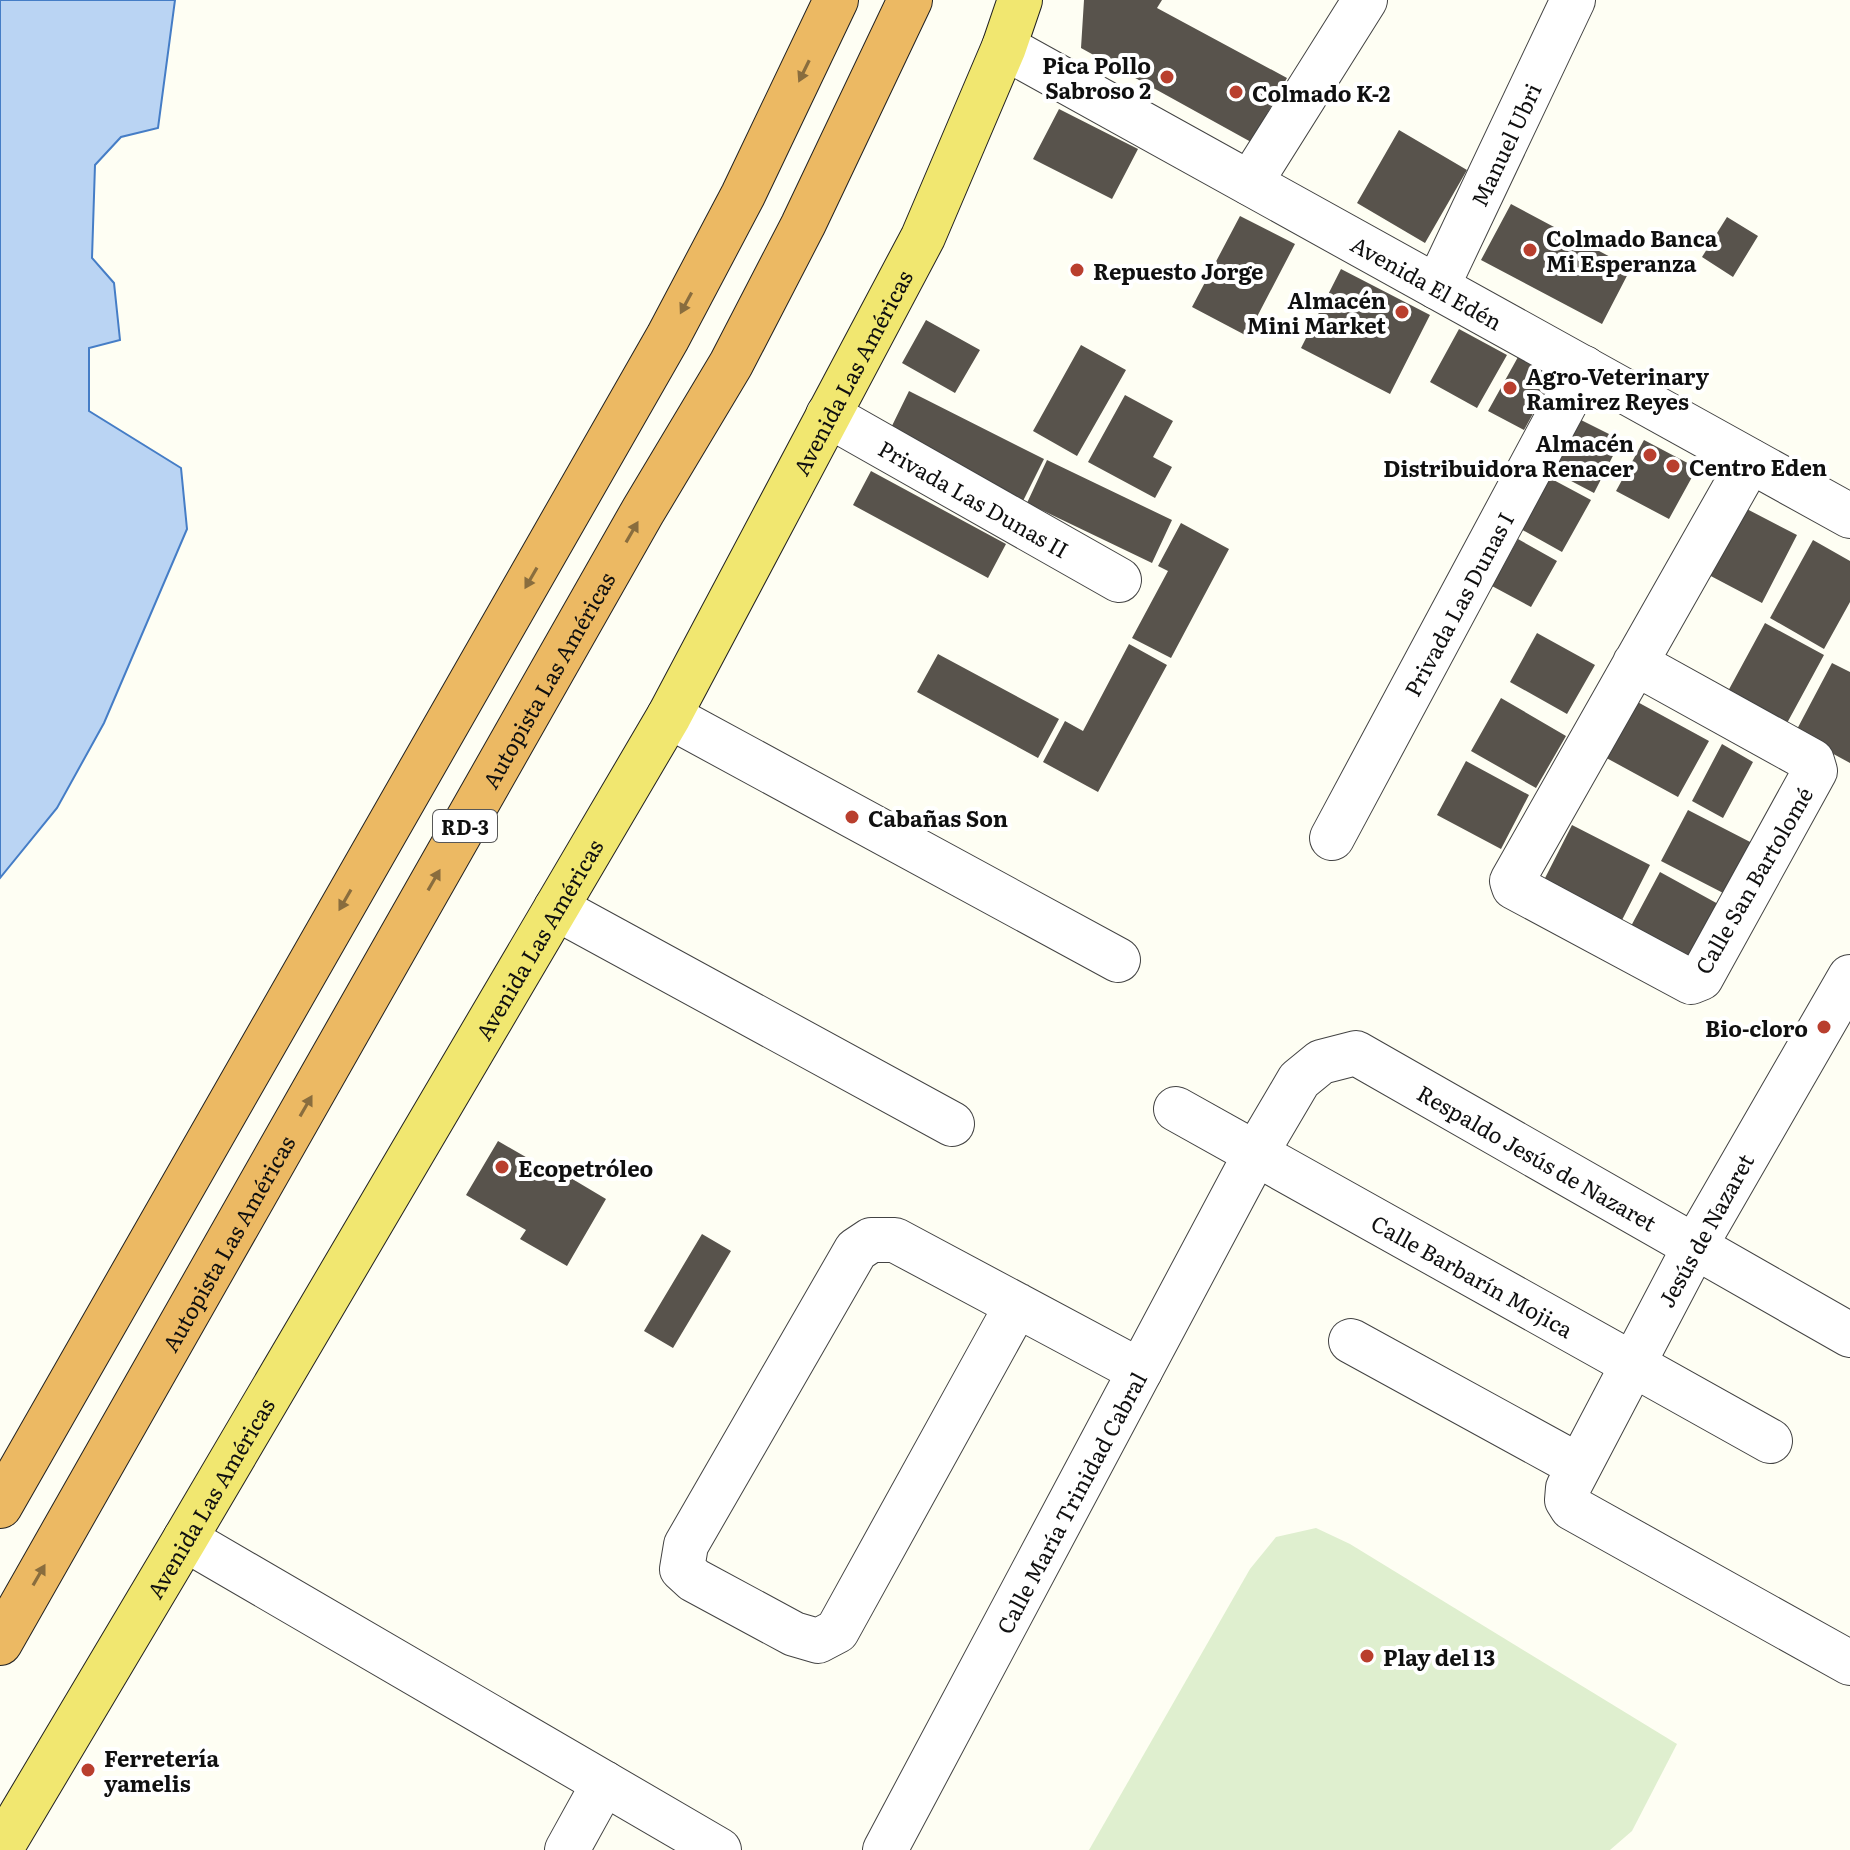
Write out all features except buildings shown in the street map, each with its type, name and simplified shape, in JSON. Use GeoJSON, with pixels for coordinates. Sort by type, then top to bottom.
{"type":"FeatureCollection","features":[{"type":"Feature","properties":{"kind":"highway","name":"RD-3"},"geometry":{"type":"LineString","coordinates":[[0,1506],[668,337],[743,195],[836,0]]}},
{"type":"Feature","properties":{"kind":"highway","name":"Autopista Las Américas"},"geometry":{"type":"LineString","coordinates":[[0,1643],[628,539],[731,364],[803,225],[910,0]]}},
{"type":"Feature","properties":{"kind":"main road","name":"Avenida Las Américas"},"geometry":{"type":"LineString","coordinates":[[0,1850],[669,716],[923,237],[1004,47],[1020,0]]}},
{"type":"Feature","properties":{"kind":"street"},"geometry":{"type":"LineString","coordinates":[[1250,183],[1365,0]]}},
{"type":"Feature","properties":{"kind":"street","name":"Manuel Ubri"},"geometry":{"type":"LineString","coordinates":[[1437,287],[1573,0]]}},
{"type":"Feature","properties":{"kind":"street","name":"Avenida El Edén"},"geometry":{"type":"LineString","coordinates":[[1004,47],[1850,516]]}},
{"type":"Feature","properties":{"kind":"street","name":"Privada Las Dunas I"},"geometry":{"type":"LineString","coordinates":[[1332,838],[1584,368]]}},
{"type":"Feature","properties":{"kind":"street","name":"Privada Las Dunas II"},"geometry":{"type":"LineString","coordinates":[[828,415],[1119,580]]}},
{"type":"Feature","properties":{"kind":"street","name":"Calle San Bartolomé"},"geometry":{"type":"LineString","coordinates":[[1635,663],[1812,761],[1815,766],[1815,771],[1697,981],[1691,982],[1512,884],[1635,663],[1750,461]]}},
{"type":"Feature","properties":{"kind":"street"},"geometry":{"type":"LineString","coordinates":[[669,716],[1118,960]]}},
{"type":"Feature","properties":{"kind":"street"},"geometry":{"type":"LineString","coordinates":[[556,908],[952,1124]]}},
{"type":"Feature","properties":{"kind":"street","name":"Jesús de Nazaret"},"geometry":{"type":"LineString","coordinates":[[1574,1477],[1695,1246],[1850,977]]}},
{"type":"Feature","properties":{"kind":"street","name":"Respaldo Jesús de Nazaret"},"geometry":{"type":"LineString","coordinates":[[1256,1153],[1299,1080],[1321,1062],[1356,1053],[1850,1335]]}},
{"type":"Feature","properties":{"kind":"street","name":"Calle Barbarín Mojica"},"geometry":{"type":"LineString","coordinates":[[1176,1109],[1770,1441]]}},
{"type":"Feature","properties":{"kind":"street","name":"Calle María Trinidad Cabral"},"geometry":{"type":"LineString","coordinates":[[885,1850],[1256,1153]]}},
{"type":"Feature","properties":{"kind":"street"},"geometry":{"type":"LineString","coordinates":[[1017,1305],[837,1631],[818,1641],[794,1634],[694,1580],[682,1569],[686,1545],[856,1250],[871,1240],[895,1240],[1017,1305],[1140,1371]]}},
{"type":"Feature","properties":{"kind":"street"},"geometry":{"type":"LineString","coordinates":[[1351,1341],[1574,1477],[1567,1500],[1572,1508],[1850,1663]]}},
{"type":"Feature","properties":{"kind":"street"},"geometry":{"type":"LineString","coordinates":[[185,1539],[719,1850]]}},
{"type":"Feature","properties":{"kind":"street"},"geometry":{"type":"LineString","coordinates":[[567,1850],[604,1783]]}},
{"type":"Feature","properties":{"kind":"green space","name":"Play del 13"},"geometry":{"type":"Polygon","coordinates":[[[1316,1528],[1350,1544],[1677,1744],[1632,1831],[1610,1850],[1089,1850],[1250,1569],[1276,1537],[1316,1528]]]}},
{"type":"Feature","properties":{"kind":"water"},"geometry":{"type":"Polygon","coordinates":[[[0,0],[175,0],[158,128],[121,137],[95,165],[92,258],[114,283],[120,340],[89,348],[89,411],[181,468],[187,529],[104,723],[57,808],[0,878],[0,0]]]}},
{"type":"Feature","properties":{"kind":"place","name":"Pica Pollo Sabroso 2"},"geometry":{"type":"Point","coordinates":[1167,77]}},
{"type":"Feature","properties":{"kind":"place","name":"Colmado K-2"},"geometry":{"type":"Point","coordinates":[1236,92]}},
{"type":"Feature","properties":{"kind":"place","name":"Colmado Banca Mi Esperanza"},"geometry":{"type":"Point","coordinates":[1530,250]}},
{"type":"Feature","properties":{"kind":"place","name":"Repuesto Jorge"},"geometry":{"type":"Point","coordinates":[1077,270]}},
{"type":"Feature","properties":{"kind":"place","name":"Almacén Mini Market"},"geometry":{"type":"Point","coordinates":[1402,312]}},
{"type":"Feature","properties":{"kind":"place","name":"Agro-Veterinary Ramirez Reyes"},"geometry":{"type":"Point","coordinates":[1510,388]}},
{"type":"Feature","properties":{"kind":"place","name":"Almacén Distribuidora Renacer"},"geometry":{"type":"Point","coordinates":[1650,455]}},
{"type":"Feature","properties":{"kind":"place","name":"Centro Eden"},"geometry":{"type":"Point","coordinates":[1673,466]}},
{"type":"Feature","properties":{"kind":"place","name":"Cabañas Son"},"geometry":{"type":"Point","coordinates":[852,817]}},
{"type":"Feature","properties":{"kind":"place","name":"Bio-cloro"},"geometry":{"type":"Point","coordinates":[1824,1027]}},
{"type":"Feature","properties":{"kind":"place","name":"Ecopetróleo"},"geometry":{"type":"Point","coordinates":[502,1167]}},
{"type":"Feature","properties":{"kind":"place","name":"Play del 13"},"geometry":{"type":"Point","coordinates":[1367,1656]}},
{"type":"Feature","properties":{"kind":"place","name":"Ferretería yamelis"},"geometry":{"type":"Point","coordinates":[88,1770]}}]}
